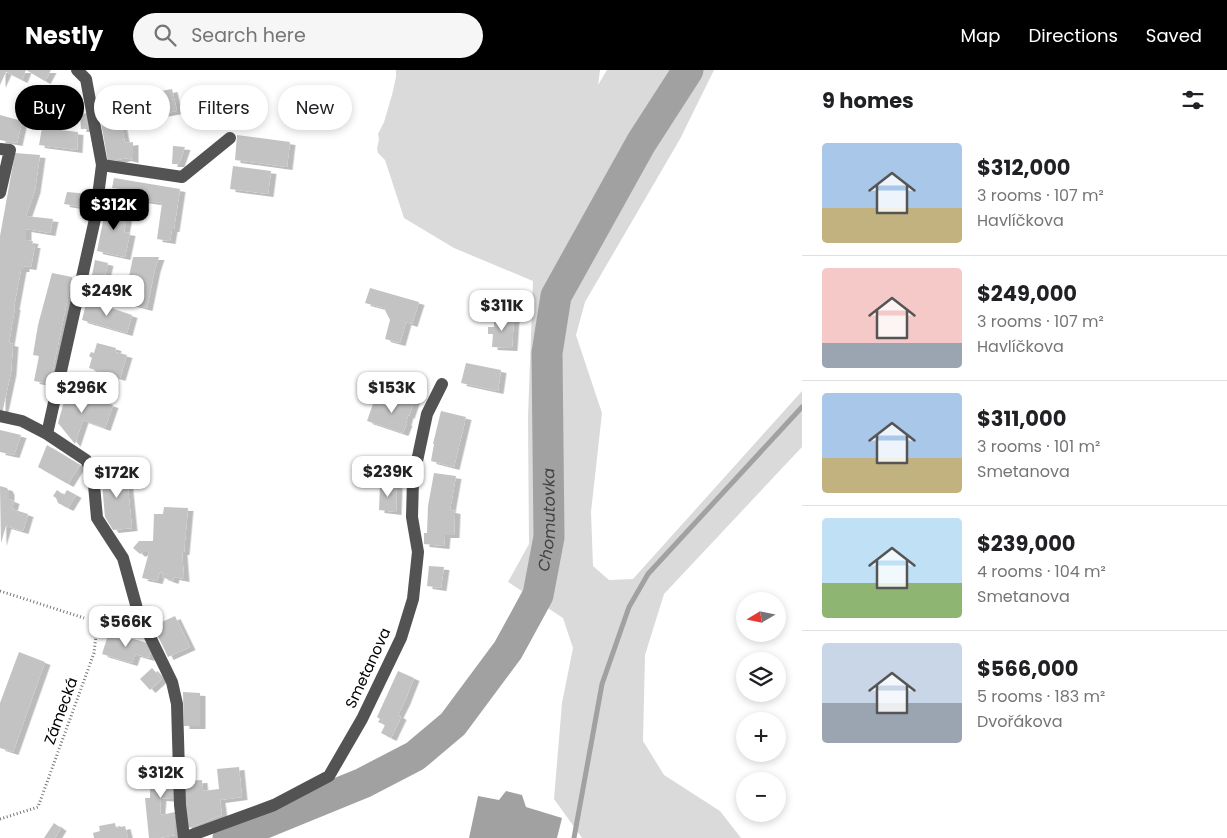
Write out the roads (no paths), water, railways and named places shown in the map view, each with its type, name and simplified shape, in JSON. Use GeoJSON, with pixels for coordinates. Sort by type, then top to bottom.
{"type":"FeatureCollection","features":[{"type":"Feature","properties":{"kind":"street"},"geometry":{"type":"LineString","coordinates":[[47,434],[95,219],[102,165],[86,79],[77,70]]}},
{"type":"Feature","properties":{"kind":"street"},"geometry":{"type":"LineString","coordinates":[[102,165],[182,177],[230,138]]}},
{"type":"Feature","properties":{"kind":"street"},"geometry":{"type":"LineString","coordinates":[[0,148],[10,150],[0,193]]}},
{"type":"Feature","properties":{"kind":"street","name":"Smetanova"},"geometry":{"type":"LineString","coordinates":[[184,838],[274,805],[329,776],[362,719],[401,638],[412,600],[418,552],[412,517],[413,480],[427,414],[442,384]]}},
{"type":"Feature","properties":{"kind":"street"},"geometry":{"type":"LineString","coordinates":[[0,416],[22,421],[47,434],[86,460],[90,467],[93,474],[97,518],[123,558],[138,612],[172,682],[177,704],[180,805],[184,838]]}},
{"type":"Feature","properties":{"kind":"street"},"geometry":{"type":"LineString","coordinates":[[97,622],[138,612]]}},
{"type":"Feature","properties":{"kind":"waterway","name":"Chomutovka"},"geometry":{"type":"LineString","coordinates":[[228,838],[363,783],[415,756],[453,724],[508,650],[538,595],[549,537],[547,353],[556,296],[641,143],[688,70]]}},
{"type":"Feature","properties":{"kind":"waterway"},"geometry":{"type":"LineString","coordinates":[[574,838],[602,684],[629,607],[648,574],[802,407]]}}]}
